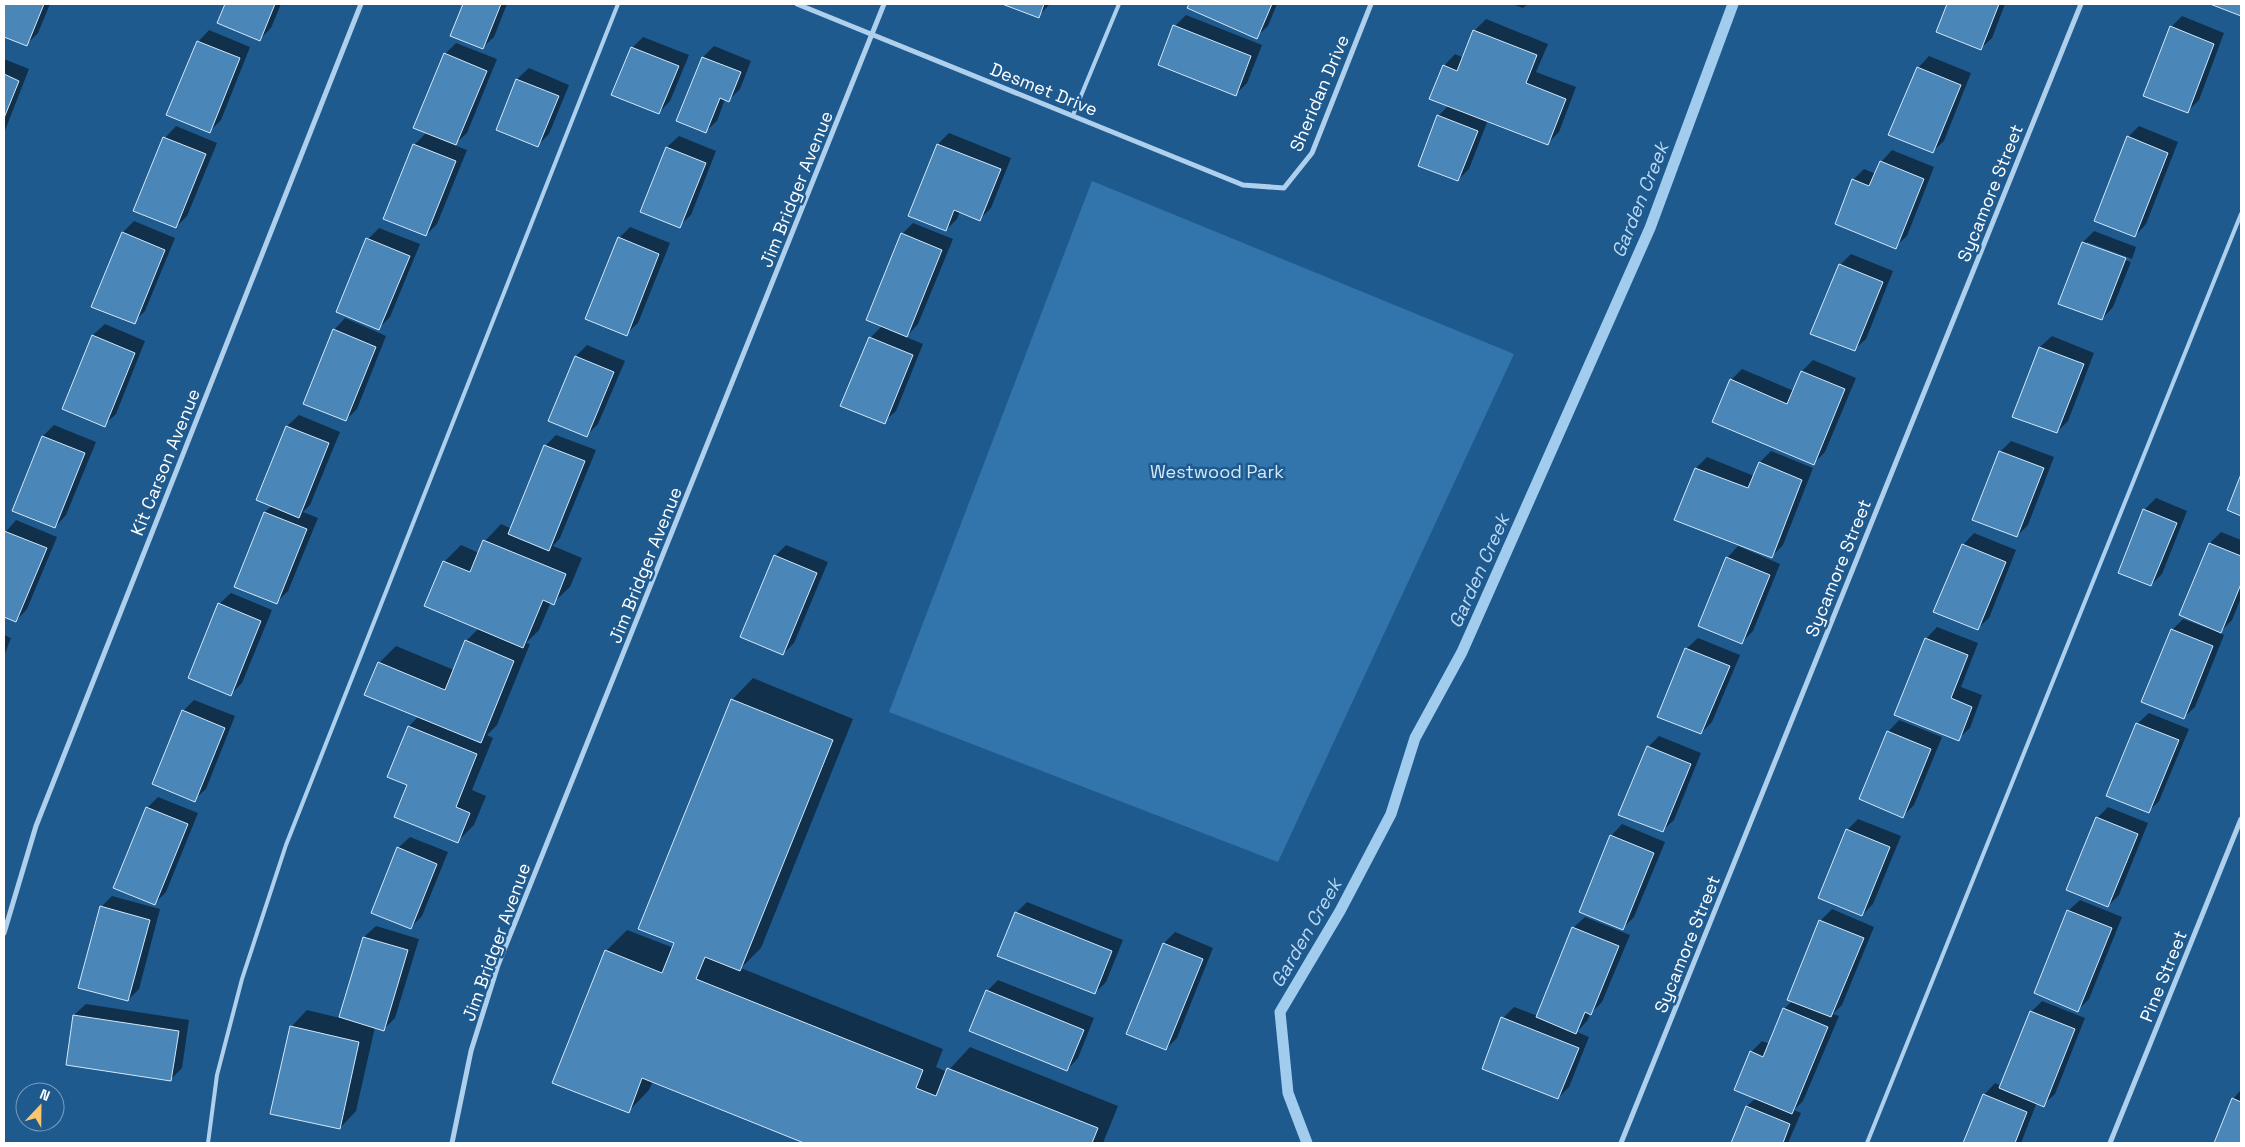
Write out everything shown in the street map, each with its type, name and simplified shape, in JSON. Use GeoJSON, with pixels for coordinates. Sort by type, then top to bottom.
{"type":"FeatureCollection","features":[{"type":"Feature","properties":{"kind":"street","name":"Kit Carson Avenue"},"geometry":{"type":"LineString","coordinates":[[4,933],[36,826],[361,4]]}},
{"type":"Feature","properties":{"kind":"street","name":"Desmet Drive"},"geometry":{"type":"LineString","coordinates":[[797,4],[1243,185],[1284,188]]}},
{"type":"Feature","properties":{"kind":"street","name":"Jim Bridger Avenue"},"geometry":{"type":"LineString","coordinates":[[452,1143],[471,1051],[498,965],[874,34],[884,4]]}},
{"type":"Feature","properties":{"kind":"street","name":"Sheridan Drive"},"geometry":{"type":"LineString","coordinates":[[1284,188],[1312,153],[1371,4]]}},
{"type":"Feature","properties":{"kind":"street","name":"Sycamore Street"},"geometry":{"type":"LineString","coordinates":[[1621,1143],[2081,4]]}},
{"type":"Feature","properties":{"kind":"street","name":"Pine Street"},"geometry":{"type":"LineString","coordinates":[[2110,1143],[2241,819]]}},
{"type":"Feature","properties":{"kind":"lane"},"geometry":{"type":"LineString","coordinates":[[208,1143],[217,1075],[242,979],[286,845],[618,4]]}},
{"type":"Feature","properties":{"kind":"lane"},"geometry":{"type":"LineString","coordinates":[[1073,116],[1119,4]]}},
{"type":"Feature","properties":{"kind":"lane"},"geometry":{"type":"LineString","coordinates":[[1867,1143],[2241,214]]}},
{"type":"Feature","properties":{"kind":"green space","name":"Westwood Park"},"geometry":{"type":"Polygon","coordinates":[[[1092,181],[1514,354],[1278,862],[889,712],[1092,181]]]}},
{"type":"Feature","properties":{"kind":"building"},"geometry":{"type":"Polygon","coordinates":[[[4,4],[44,4],[27,46],[4,37],[4,4]]]}},
{"type":"Feature","properties":{"kind":"building"},"geometry":{"type":"Polygon","coordinates":[[[225,4],[275,4],[260,41],[217,23],[225,4]]]}},
{"type":"Feature","properties":{"kind":"building"},"geometry":{"type":"Polygon","coordinates":[[[463,4],[501,4],[483,49],[450,36],[463,4]]]}},
{"type":"Feature","properties":{"kind":"building"},"geometry":{"type":"Polygon","coordinates":[[[1002,4],[1044,4],[1039,18],[1002,4]]]}},
{"type":"Feature","properties":{"kind":"building"},"geometry":{"type":"Polygon","coordinates":[[[1189,4],[1272,4],[1257,39],[1187,8],[1189,4]]]}},
{"type":"Feature","properties":{"kind":"building"},"geometry":{"type":"Polygon","coordinates":[[[1947,4],[1999,4],[1981,50],[1936,32],[1947,4]]]}},
{"type":"Feature","properties":{"kind":"building"},"geometry":{"type":"Polygon","coordinates":[[[2210,4],[2241,4],[2241,16],[2210,4]]]}},
{"type":"Feature","properties":{"kind":"building"},"geometry":{"type":"Polygon","coordinates":[[[1173,25],[1251,56],[1236,96],[1158,65],[1173,25]]]}},
{"type":"Feature","properties":{"kind":"building"},"geometry":{"type":"Polygon","coordinates":[[[2170,26],[2214,44],[2188,113],[2143,96],[2170,26]]]}},
{"type":"Feature","properties":{"kind":"building"},"geometry":{"type":"Polygon","coordinates":[[[1473,30],[1537,55],[1526,83],[1566,99],[1548,145],[1429,99],[1443,65],[1457,71],[1473,30]]]}},
{"type":"Feature","properties":{"kind":"building"},"geometry":{"type":"Polygon","coordinates":[[[197,41],[240,58],[210,133],[166,115],[197,41]]]}},
{"type":"Feature","properties":{"kind":"building"},"geometry":{"type":"Polygon","coordinates":[[[631,47],[679,66],[659,114],[611,95],[631,47]]]}},
{"type":"Feature","properties":{"kind":"building"},"geometry":{"type":"Polygon","coordinates":[[[444,53],[487,71],[456,145],[413,128],[444,53]]]}},
{"type":"Feature","properties":{"kind":"building"},"geometry":{"type":"Polygon","coordinates":[[[702,57],[741,72],[729,102],[720,98],[706,133],[676,121],[702,57]]]}},
{"type":"Feature","properties":{"kind":"building"},"geometry":{"type":"Polygon","coordinates":[[[1917,67],[1961,85],[1933,153],[1888,135],[1917,67]]]}},
{"type":"Feature","properties":{"kind":"building"},"geometry":{"type":"Polygon","coordinates":[[[4,74],[19,81],[4,118],[4,74]]]}},
{"type":"Feature","properties":{"kind":"building"},"geometry":{"type":"Polygon","coordinates":[[[516,79],[559,96],[538,147],[496,130],[516,79]]]}},
{"type":"Feature","properties":{"kind":"building"},"geometry":{"type":"Polygon","coordinates":[[[1437,115],[1478,131],[1458,181],[1418,166],[1437,115]]]}},
{"type":"Feature","properties":{"kind":"building"},"geometry":{"type":"Polygon","coordinates":[[[2127,136],[2168,153],[2135,237],[2094,221],[2127,136]]]}},
{"type":"Feature","properties":{"kind":"building"},"geometry":{"type":"Polygon","coordinates":[[[163,137],[206,154],[176,228],[133,211],[163,137]]]}},
{"type":"Feature","properties":{"kind":"building"},"geometry":{"type":"Polygon","coordinates":[[[413,144],[456,161],[426,236],[383,219],[413,144]]]}},
{"type":"Feature","properties":{"kind":"building"},"geometry":{"type":"Polygon","coordinates":[[[937,144],[1001,169],[980,221],[954,210],[946,231],[908,216],[937,144]]]}},
{"type":"Feature","properties":{"kind":"building"},"geometry":{"type":"Polygon","coordinates":[[[666,147],[706,163],[680,228],[640,212],[666,147]]]}},
{"type":"Feature","properties":{"kind":"building"},"geometry":{"type":"Polygon","coordinates":[[[1880,161],[1924,179],[1896,249],[1835,224],[1852,179],[1869,186],[1880,161]]]}},
{"type":"Feature","properties":{"kind":"building"},"geometry":{"type":"Polygon","coordinates":[[[122,232],[165,250],[135,324],[91,307],[122,232]]]}},
{"type":"Feature","properties":{"kind":"building"},"geometry":{"type":"Polygon","coordinates":[[[901,233],[942,250],[907,337],[866,320],[901,233]]]}},
{"type":"Feature","properties":{"kind":"building"},"geometry":{"type":"Polygon","coordinates":[[[618,237],[659,254],[627,336],[585,319],[618,237]]]}},
{"type":"Feature","properties":{"kind":"building"},"geometry":{"type":"Polygon","coordinates":[[[366,238],[410,256],[379,330],[336,312],[366,238]]]}},
{"type":"Feature","properties":{"kind":"building"},"geometry":{"type":"Polygon","coordinates":[[[2082,242],[2126,258],[2102,320],[2058,304],[2082,242]]]}},
{"type":"Feature","properties":{"kind":"building"},"geometry":{"type":"Polygon","coordinates":[[[1839,264],[1883,282],[1855,351],[1810,334],[1839,264]]]}},
{"type":"Feature","properties":{"kind":"building"},"geometry":{"type":"Polygon","coordinates":[[[333,329],[376,347],[346,421],[303,404],[333,329]]]}},
{"type":"Feature","properties":{"kind":"building"},"geometry":{"type":"Polygon","coordinates":[[[92,335],[135,353],[105,427],[62,409],[92,335]]]}},
{"type":"Feature","properties":{"kind":"building"},"geometry":{"type":"Polygon","coordinates":[[[869,337],[913,355],[885,424],[840,406],[869,337]]]}},
{"type":"Feature","properties":{"kind":"building"},"geometry":{"type":"Polygon","coordinates":[[[2039,347],[2084,364],[2057,433],[2012,417],[2039,347]]]}},
{"type":"Feature","properties":{"kind":"building"},"geometry":{"type":"Polygon","coordinates":[[[575,356],[614,372],[587,437],[548,421],[575,356]]]}},
{"type":"Feature","properties":{"kind":"building"},"geometry":{"type":"Polygon","coordinates":[[[1801,371],[1845,389],[1814,465],[1712,422],[1730,379],[1787,404],[1801,371]]]}},
{"type":"Feature","properties":{"kind":"building"},"geometry":{"type":"Polygon","coordinates":[[[286,426],[329,443],[299,518],[256,500],[286,426]]]}},
{"type":"Feature","properties":{"kind":"building"},"geometry":{"type":"Polygon","coordinates":[[[42,436],[85,453],[55,528],[12,511],[42,436]]]}},
{"type":"Feature","properties":{"kind":"building"},"geometry":{"type":"Polygon","coordinates":[[[544,445],[585,461],[549,551],[508,534],[544,445]]]}},
{"type":"Feature","properties":{"kind":"building"},"geometry":{"type":"Polygon","coordinates":[[[1999,451],[2044,468],[2017,537],[1972,520],[1999,451]]]}},
{"type":"Feature","properties":{"kind":"building"},"geometry":{"type":"Polygon","coordinates":[[[1759,462],[1802,480],[1772,558],[1674,520],[1695,468],[1748,488],[1759,462]]]}},
{"type":"Feature","properties":{"kind":"building"},"geometry":{"type":"Polygon","coordinates":[[[2241,474],[2241,516],[2227,510],[2241,474]]]}},
{"type":"Feature","properties":{"kind":"building"},"geometry":{"type":"Polygon","coordinates":[[[2143,509],[2177,523],[2151,586],[2118,573],[2143,509]]]}},
{"type":"Feature","properties":{"kind":"building"},"geometry":{"type":"Polygon","coordinates":[[[264,512],[307,529],[277,604],[234,587],[264,512]]]}},
{"type":"Feature","properties":{"kind":"building"},"geometry":{"type":"Polygon","coordinates":[[[4,531],[47,548],[16,622],[4,617],[4,531]]]}},
{"type":"Feature","properties":{"kind":"building"},"geometry":{"type":"Polygon","coordinates":[[[483,540],[566,574],[554,605],[543,600],[523,648],[424,606],[443,561],[470,572],[483,540]]]}},
{"type":"Feature","properties":{"kind":"building"},"geometry":{"type":"Polygon","coordinates":[[[2209,543],[2241,556],[2241,584],[2221,633],[2179,615],[2209,543]]]}},
{"type":"Feature","properties":{"kind":"building"},"geometry":{"type":"Polygon","coordinates":[[[1962,544],[2006,562],[1978,630],[1933,612],[1962,544]]]}},
{"type":"Feature","properties":{"kind":"building"},"geometry":{"type":"Polygon","coordinates":[[[774,555],[817,573],[783,655],[740,637],[774,555]]]}},
{"type":"Feature","properties":{"kind":"building"},"geometry":{"type":"Polygon","coordinates":[[[1726,557],[1770,575],[1742,644],[1698,626],[1726,557]]]}},
{"type":"Feature","properties":{"kind":"building"},"geometry":{"type":"Polygon","coordinates":[[[218,603],[261,621],[231,696],[188,678],[218,603]]]}},
{"type":"Feature","properties":{"kind":"building"},"geometry":{"type":"Polygon","coordinates":[[[2171,629],[2213,646],[2184,719],[2141,702],[2171,629]]]}},
{"type":"Feature","properties":{"kind":"building"},"geometry":{"type":"Polygon","coordinates":[[[1925,638],[1968,655],[1951,698],[1972,707],[1959,741],[1894,715],[1925,638]]]}},
{"type":"Feature","properties":{"kind":"building"},"geometry":{"type":"Polygon","coordinates":[[[465,640],[514,661],[481,743],[364,695],[378,662],[445,690],[465,640]]]}},
{"type":"Feature","properties":{"kind":"building"},"geometry":{"type":"Polygon","coordinates":[[[1685,648],[1730,666],[1701,734],[1657,717],[1685,648]]]}},
{"type":"Feature","properties":{"kind":"building"},"geometry":{"type":"Polygon","coordinates":[[[731,699],[833,740],[740,971],[705,957],[696,979],[923,1070],[916,1088],[936,1096],[947,1068],[1098,1128],[1092,1143],[804,1143],[642,1078],[629,1113],[552,1083],[605,950],[662,973],[674,943],[638,929],[731,699]]]}},
{"type":"Feature","properties":{"kind":"building"},"geometry":{"type":"Polygon","coordinates":[[[182,710],[225,728],[195,802],[152,784],[182,710]]]}},
{"type":"Feature","properties":{"kind":"building"},"geometry":{"type":"Polygon","coordinates":[[[2136,723],[2179,740],[2149,813],[2106,796],[2136,723]]]}},
{"type":"Feature","properties":{"kind":"building"},"geometry":{"type":"Polygon","coordinates":[[[408,726],[477,754],[456,807],[470,813],[458,843],[394,817],[407,785],[387,777],[408,726]]]}},
{"type":"Feature","properties":{"kind":"building"},"geometry":{"type":"Polygon","coordinates":[[[1887,731],[1931,749],[1903,818],[1859,799],[1887,731]]]}},
{"type":"Feature","properties":{"kind":"building"},"geometry":{"type":"Polygon","coordinates":[[[1647,746],[1691,764],[1663,832],[1618,815],[1647,746]]]}},
{"type":"Feature","properties":{"kind":"building"},"geometry":{"type":"Polygon","coordinates":[[[146,807],[188,824],[155,905],[113,888],[146,807]]]}},
{"type":"Feature","properties":{"kind":"building"},"geometry":{"type":"Polygon","coordinates":[[[2096,817],[2138,834],[2108,907],[2066,890],[2096,817]]]}},
{"type":"Feature","properties":{"kind":"building"},"geometry":{"type":"Polygon","coordinates":[[[1846,829],[1890,847],[1862,916],[1818,898],[1846,829]]]}},
{"type":"Feature","properties":{"kind":"building"},"geometry":{"type":"Polygon","coordinates":[[[1610,835],[1654,853],[1623,930],[1579,912],[1610,835]]]}},
{"type":"Feature","properties":{"kind":"building"},"geometry":{"type":"Polygon","coordinates":[[[397,847],[437,864],[411,929],[371,913],[397,847]]]}},
{"type":"Feature","properties":{"kind":"building"},"geometry":{"type":"Polygon","coordinates":[[[100,906],[150,920],[128,1001],[78,988],[100,906]]]}},
{"type":"Feature","properties":{"kind":"building"},"geometry":{"type":"Polygon","coordinates":[[[2067,910],[2112,928],[2078,1012],[2034,993],[2067,910]]]}},
{"type":"Feature","properties":{"kind":"building"},"geometry":{"type":"Polygon","coordinates":[[[1015,912],[1112,951],[1095,994],[997,956],[1015,912]]]}},
{"type":"Feature","properties":{"kind":"building"},"geometry":{"type":"Polygon","coordinates":[[[1819,920],[1864,938],[1831,1017],[1787,1000],[1819,920]]]}},
{"type":"Feature","properties":{"kind":"building"},"geometry":{"type":"Polygon","coordinates":[[[1572,927],[1619,946],[1591,1015],[1585,1012],[1576,1034],[1536,1017],[1572,927]]]}},
{"type":"Feature","properties":{"kind":"building"},"geometry":{"type":"Polygon","coordinates":[[[363,937],[408,950],[384,1031],[339,1017],[363,937]]]}},
{"type":"Feature","properties":{"kind":"building"},"geometry":{"type":"Polygon","coordinates":[[[1163,943],[1203,959],[1166,1050],[1126,1034],[1163,943]]]}},
{"type":"Feature","properties":{"kind":"building"},"geometry":{"type":"Polygon","coordinates":[[[986,990],[1084,1030],[1067,1071],[969,1031],[986,990]]]}},
{"type":"Feature","properties":{"kind":"building"},"geometry":{"type":"Polygon","coordinates":[[[1783,1008],[1828,1027],[1792,1114],[1734,1090],[1750,1051],[1763,1057],[1783,1008]]]}},
{"type":"Feature","properties":{"kind":"building"},"geometry":{"type":"Polygon","coordinates":[[[2030,1011],[2075,1029],[2044,1107],[1999,1088],[2030,1011]]]}},
{"type":"Feature","properties":{"kind":"building"},"geometry":{"type":"Polygon","coordinates":[[[73,1015],[179,1031],[171,1081],[66,1065],[73,1015]]]}},
{"type":"Feature","properties":{"kind":"building"},"geometry":{"type":"Polygon","coordinates":[[[1501,1017],[1579,1048],[1558,1099],[1482,1069],[1501,1017]]]}},
{"type":"Feature","properties":{"kind":"building"},"geometry":{"type":"Polygon","coordinates":[[[290,1026],[359,1042],[340,1129],[270,1114],[290,1026]]]}},
{"type":"Feature","properties":{"kind":"building"},"geometry":{"type":"Polygon","coordinates":[[[1983,1094],[2027,1112],[2015,1143],[1963,1143],[1983,1094]]]}},
{"type":"Feature","properties":{"kind":"building"},"geometry":{"type":"Polygon","coordinates":[[[2232,1098],[2241,1102],[2241,1143],[2214,1143],[2232,1098]]]}},
{"type":"Feature","properties":{"kind":"building"},"geometry":{"type":"Polygon","coordinates":[[[1746,1106],[1790,1124],[1783,1143],[1731,1143],[1746,1106]]]}},
{"type":"Feature","properties":{"kind":"waterway","name":"Garden Creek"},"geometry":{"type":"LineString","coordinates":[[1307,1143],[1288,1093],[1280,1012],[1340,911],[1391,814],[1415,738],[1462,652],[1650,228],[1733,4]]}}]}
